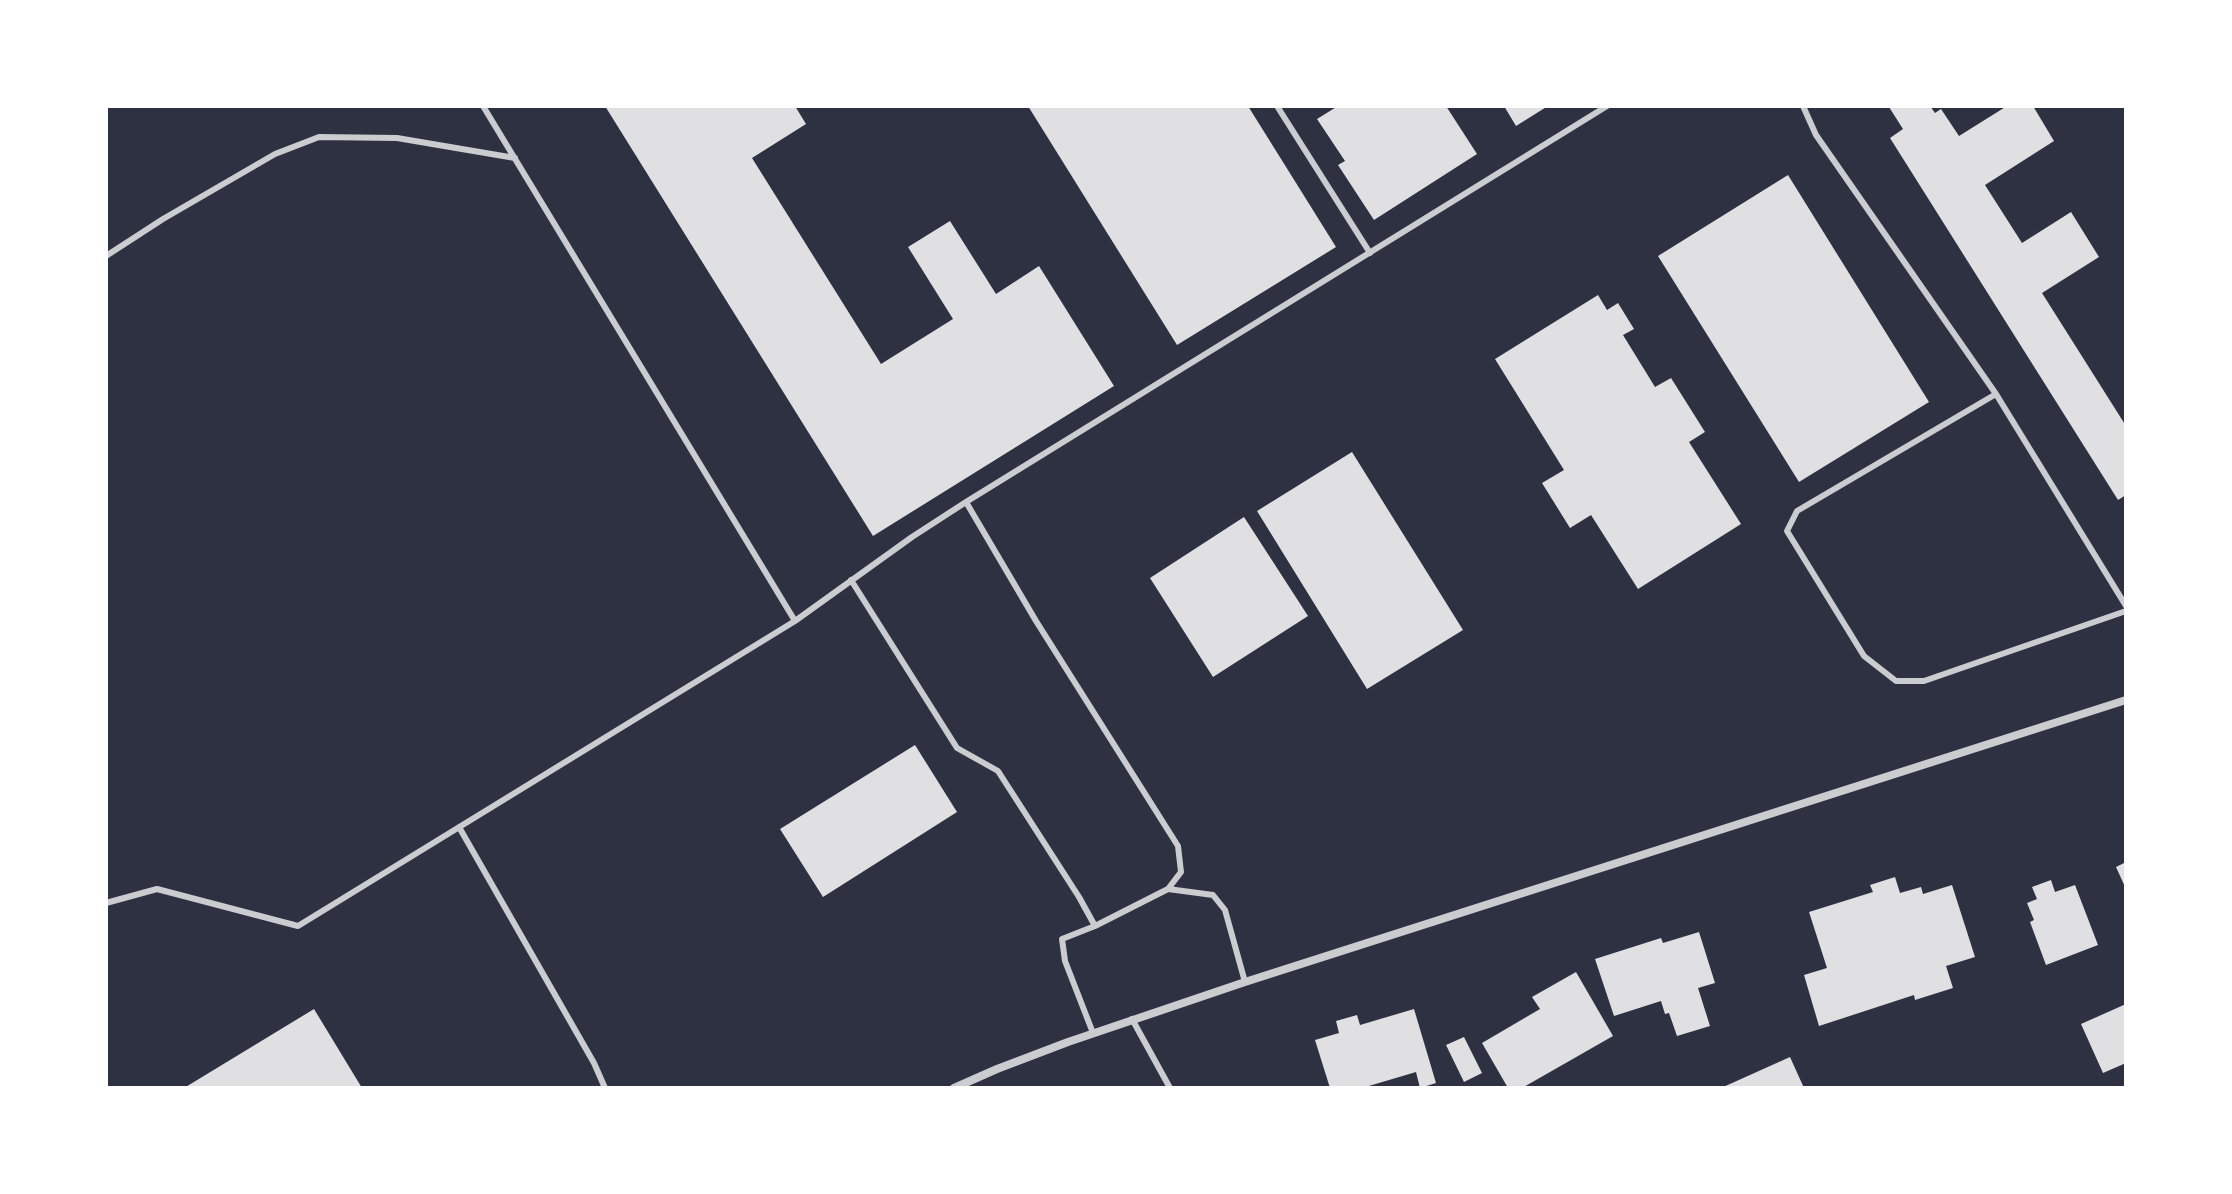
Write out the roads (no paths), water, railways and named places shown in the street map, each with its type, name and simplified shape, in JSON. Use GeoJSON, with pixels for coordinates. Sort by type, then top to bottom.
{"type":"FeatureCollection","features":[{"type":"Feature","properties":{"kind":"street"},"geometry":{"type":"LineString","coordinates":[[954,1088],[1132,1019],[2126,700]]}},
{"type":"Feature","properties":{"kind":"lane"},"geometry":{"type":"LineString","coordinates":[[483,106],[795,621]]}},
{"type":"Feature","properties":{"kind":"lane"},"geometry":{"type":"LineString","coordinates":[[1277,106],[1370,253]]}},
{"type":"Feature","properties":{"kind":"lane"},"geometry":{"type":"LineString","coordinates":[[106,903],[157,889],[298,926],[795,621],[966,502],[1607,106]]}},
{"type":"Feature","properties":{"kind":"lane"},"geometry":{"type":"LineString","coordinates":[[1803,106],[1816,135],[1996,394],[2126,609],[1924,681],[1896,681],[1864,656],[1787,531],[1797,511],[1996,394]]}},
{"type":"Feature","properties":{"kind":"lane"},"geometry":{"type":"LineString","coordinates":[[106,256],[275,154],[319,137],[397,138],[515,158]]}},
{"type":"Feature","properties":{"kind":"lane"},"geometry":{"type":"LineString","coordinates":[[966,502],[1036,621],[1178,846],[1181,872],[1168,889],[1062,939],[1065,961],[1093,1033]]}},
{"type":"Feature","properties":{"kind":"lane"},"geometry":{"type":"LineString","coordinates":[[851,580],[957,748],[998,771],[1095,926]]}},
{"type":"Feature","properties":{"kind":"lane"},"geometry":{"type":"LineString","coordinates":[[459,827],[594,1063],[605,1088]]}},
{"type":"Feature","properties":{"kind":"lane"},"geometry":{"type":"LineString","coordinates":[[1168,889],[1213,895],[1225,910],[1245,982]]}},
{"type":"Feature","properties":{"kind":"lane"},"geometry":{"type":"LineString","coordinates":[[1132,1019],[1170,1088]]}}]}
